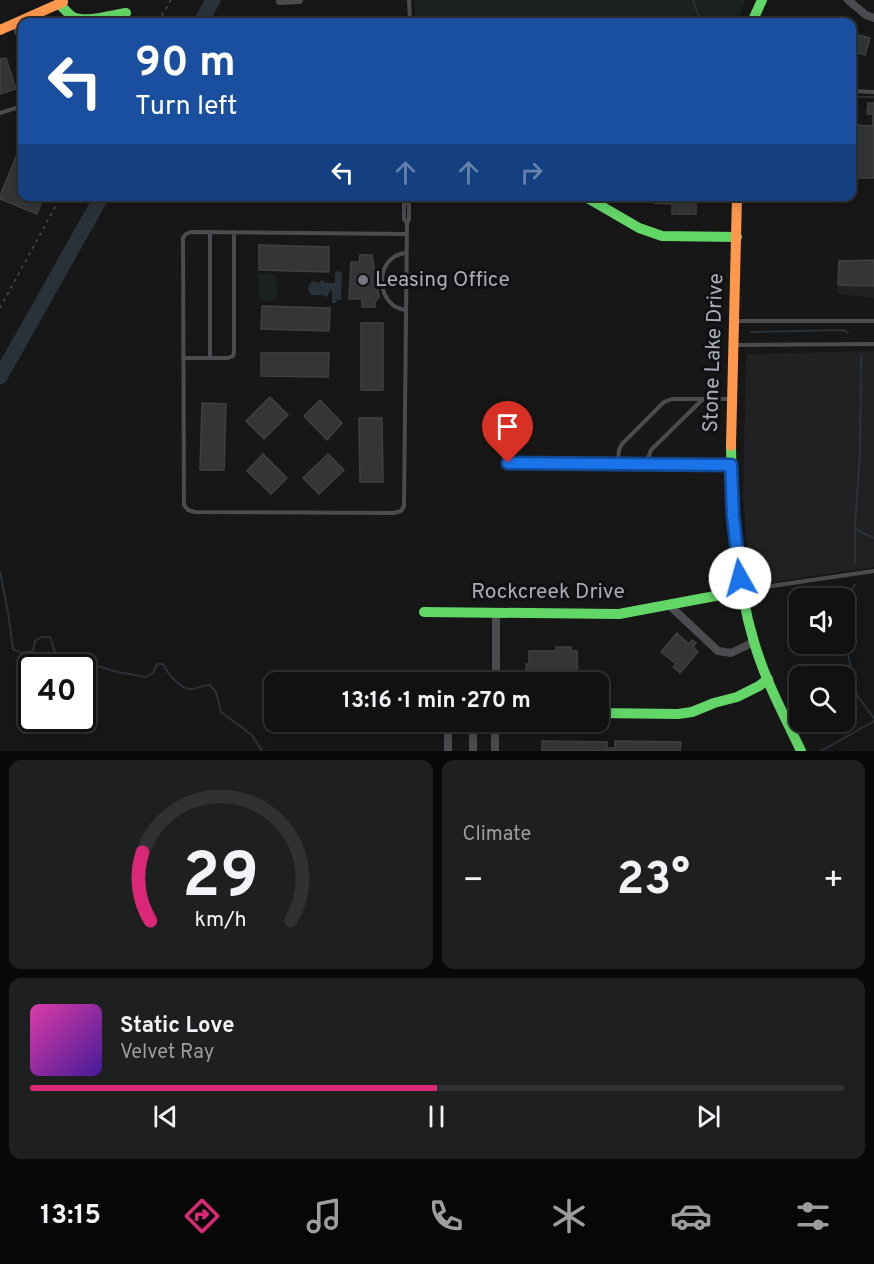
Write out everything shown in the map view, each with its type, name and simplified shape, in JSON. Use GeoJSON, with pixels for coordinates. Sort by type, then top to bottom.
{"type":"FeatureCollection","features":[{"type":"Feature","properties":{"kind":"street"},"geometry":{"type":"LineString","coordinates":[[280,1],[299,0]]}},
{"type":"Feature","properties":{"kind":"street"},"geometry":{"type":"LineString","coordinates":[[754,18],[762,0]]}},
{"type":"Feature","properties":{"kind":"street"},"geometry":{"type":"LineString","coordinates":[[848,0],[866,15],[874,18]]}},
{"type":"Feature","properties":{"kind":"street"},"geometry":{"type":"LineString","coordinates":[[27,18],[62,2],[72,16],[77,18]]}},
{"type":"Feature","properties":{"kind":"street"},"geometry":{"type":"LineString","coordinates":[[89,18],[126,14]]}},
{"type":"Feature","properties":{"kind":"street"},"geometry":{"type":"LineString","coordinates":[[0,30],[18,22]]}},
{"type":"Feature","properties":{"kind":"street"},"geometry":{"type":"LineString","coordinates":[[593,201],[639,228],[662,236],[737,237]]}},
{"type":"Feature","properties":{"kind":"street","name":"Stone Lake Drive"},"geometry":{"type":"LineString","coordinates":[[737,201],[731,465],[738,564],[754,642],[801,751]]}},
{"type":"Feature","properties":{"kind":"street","name":"Rockcreek Drive"},"geometry":{"type":"LineString","coordinates":[[424,612],[619,614],[742,591]]}},
{"type":"Feature","properties":{"kind":"street"},"geometry":{"type":"LineString","coordinates":[[669,605],[718,651],[731,653],[754,642]]}},
{"type":"Feature","properties":{"kind":"street"},"geometry":{"type":"LineString","coordinates":[[496,613],[496,672]]}},
{"type":"Feature","properties":{"kind":"street"},"geometry":{"type":"LineString","coordinates":[[609,713],[678,714],[692,712],[714,702],[737,697],[768,679]]}},
{"type":"Feature","properties":{"kind":"street"},"geometry":{"type":"LineString","coordinates":[[448,732],[448,751]]}},
{"type":"Feature","properties":{"kind":"street"},"geometry":{"type":"LineString","coordinates":[[472,751],[473,732]]}},
{"type":"Feature","properties":{"kind":"street"},"geometry":{"type":"LineString","coordinates":[[495,732],[495,751]]}},
{"type":"Feature","properties":{"kind":"lane"},"geometry":{"type":"LineString","coordinates":[[409,0],[410,18]]}},
{"type":"Feature","properties":{"kind":"lane"},"geometry":{"type":"LineString","coordinates":[[14,24],[18,36]]}},
{"type":"Feature","properties":{"kind":"lane"},"geometry":{"type":"LineString","coordinates":[[856,91],[874,92]]}},
{"type":"Feature","properties":{"kind":"lane"},"geometry":{"type":"LineString","coordinates":[[0,113],[18,107]]}},
{"type":"Feature","properties":{"kind":"lane"},"geometry":{"type":"LineString","coordinates":[[406,234],[191,232],[186,234],[183,238],[184,505],[188,510],[195,512],[401,512],[404,506],[408,201]]}},
{"type":"Feature","properties":{"kind":"lane"},"geometry":{"type":"LineString","coordinates":[[210,232],[210,358]]}},
{"type":"Feature","properties":{"kind":"lane"},"geometry":{"type":"LineString","coordinates":[[183,358],[228,358],[234,353],[234,232]]}},
{"type":"Feature","properties":{"kind":"lane"},"geometry":{"type":"LineString","coordinates":[[406,253],[392,257],[382,280],[385,294],[393,306],[406,310]]}},
{"type":"Feature","properties":{"kind":"lane"},"geometry":{"type":"LineString","coordinates":[[733,321],[874,321]]}},
{"type":"Feature","properties":{"kind":"lane"},"geometry":{"type":"LineString","coordinates":[[732,345],[874,344]]}},
{"type":"Feature","properties":{"kind":"lane"},"geometry":{"type":"LineString","coordinates":[[618,464],[621,444],[664,402],[672,399],[731,399]]}},
{"type":"Feature","properties":{"kind":"lane"},"geometry":{"type":"LineString","coordinates":[[646,464],[651,450],[703,399]]}},
{"type":"Feature","properties":{"kind":"lane"},"geometry":{"type":"LineString","coordinates":[[508,463],[731,465]]}},
{"type":"Feature","properties":{"kind":"lane"},"geometry":{"type":"LineString","coordinates":[[742,591],[874,571]]}},
{"type":"Feature","properties":{"kind":"path"},"geometry":{"type":"LineString","coordinates":[[160,18],[171,0]]}},
{"type":"Feature","properties":{"kind":"path"},"geometry":{"type":"LineString","coordinates":[[0,308],[58,201]]}},
{"type":"Feature","properties":{"kind":"shaded area"},"geometry":{"type":"Polygon","coordinates":[[[415,0],[745,0],[739,18],[415,18],[415,0]]]}},
{"type":"Feature","properties":{"kind":"shaded area"},"geometry":{"type":"Polygon","coordinates":[[[335,271],[342,272],[341,300],[332,303],[332,291],[330,290],[327,297],[311,295],[308,290],[313,281],[319,283],[322,280],[326,283],[335,283],[335,271]]]}},
{"type":"Feature","properties":{"kind":"shaded area"},"geometry":{"type":"Polygon","coordinates":[[[258,274],[276,274],[277,301],[259,301],[258,274]]]}},
{"type":"Feature","properties":{"kind":"shaded area"},"geometry":{"type":"Polygon","coordinates":[[[838,285],[874,286],[874,298],[838,294],[838,285]]]}},
{"type":"Feature","properties":{"kind":"shaded area"},"geometry":{"type":"Polygon","coordinates":[[[874,351],[874,567],[753,585],[743,495],[746,354],[874,351]]]}},
{"type":"Feature","properties":{"kind":"building"},"geometry":{"type":"Polygon","coordinates":[[[856,34],[870,38],[865,55],[856,52],[856,34]]]}},
{"type":"Feature","properties":{"kind":"building"},"geometry":{"type":"Polygon","coordinates":[[[6,58],[16,89],[0,94],[0,59],[6,58]]]}},
{"type":"Feature","properties":{"kind":"building"},"geometry":{"type":"Polygon","coordinates":[[[868,103],[874,103],[874,178],[856,178],[856,125],[873,126],[873,114],[867,114],[868,103]]]}},
{"type":"Feature","properties":{"kind":"building"},"geometry":{"type":"Polygon","coordinates":[[[18,152],[18,201],[42,201],[37,214],[0,199],[18,152]]]}},
{"type":"Feature","properties":{"kind":"building"},"geometry":{"type":"Polygon","coordinates":[[[654,201],[696,201],[696,214],[672,214],[672,204],[654,203],[654,201]]]}},
{"type":"Feature","properties":{"kind":"building"},"geometry":{"type":"Polygon","coordinates":[[[259,245],[329,247],[329,272],[259,270],[259,245]]]}},
{"type":"Feature","properties":{"kind":"building","name":"Leasing Office"},"geometry":{"type":"Polygon","coordinates":[[[360,255],[372,255],[379,297],[375,302],[375,307],[362,307],[362,299],[349,299],[351,262],[359,262],[360,255]]]}},
{"type":"Feature","properties":{"kind":"building"},"geometry":{"type":"Polygon","coordinates":[[[874,260],[874,286],[838,285],[839,261],[874,260]]]}},
{"type":"Feature","properties":{"kind":"building"},"geometry":{"type":"Polygon","coordinates":[[[262,306],[330,308],[329,331],[261,329],[262,306]]]}},
{"type":"Feature","properties":{"kind":"building"},"geometry":{"type":"Polygon","coordinates":[[[361,323],[383,323],[383,390],[361,390],[361,323]]]}},
{"type":"Feature","properties":{"kind":"building"},"geometry":{"type":"Polygon","coordinates":[[[261,353],[329,353],[328,377],[261,376],[261,353]]]}},
{"type":"Feature","properties":{"kind":"building"},"geometry":{"type":"Polygon","coordinates":[[[270,397],[288,415],[264,439],[246,421],[270,397]]]}},
{"type":"Feature","properties":{"kind":"building"},"geometry":{"type":"Polygon","coordinates":[[[320,400],[342,423],[327,440],[304,416],[320,400]]]}},
{"type":"Feature","properties":{"kind":"building"},"geometry":{"type":"Polygon","coordinates":[[[202,403],[226,404],[224,470],[200,470],[202,403]]]}},
{"type":"Feature","properties":{"kind":"building"},"geometry":{"type":"Polygon","coordinates":[[[359,418],[382,418],[383,482],[360,482],[359,418]]]}},
{"type":"Feature","properties":{"kind":"building"},"geometry":{"type":"Polygon","coordinates":[[[263,454],[287,478],[271,494],[247,471],[263,454]]]}},
{"type":"Feature","properties":{"kind":"building"},"geometry":{"type":"Polygon","coordinates":[[[328,454],[344,470],[319,494],[303,478],[328,454]]]}},
{"type":"Feature","properties":{"kind":"building"},"geometry":{"type":"Polygon","coordinates":[[[677,633],[689,644],[692,640],[696,643],[693,647],[698,652],[680,673],[673,667],[676,664],[661,652],[677,633]]]}},
{"type":"Feature","properties":{"kind":"building"},"geometry":{"type":"Polygon","coordinates":[[[556,647],[571,647],[571,651],[577,651],[578,672],[526,672],[526,664],[529,664],[529,651],[556,651],[556,647]]]}},
{"type":"Feature","properties":{"kind":"building"},"geometry":{"type":"Polygon","coordinates":[[[542,741],[607,742],[607,748],[615,748],[615,741],[681,742],[680,751],[542,751],[542,741]]]}},
{"type":"Feature","properties":{"kind":"waterway"},"geometry":{"type":"LineString","coordinates":[[203,18],[213,0]]}},
{"type":"Feature","properties":{"kind":"waterway"},"geometry":{"type":"LineString","coordinates":[[693,0],[699,18]]}},
{"type":"Feature","properties":{"kind":"waterway"},"geometry":{"type":"LineString","coordinates":[[856,97],[874,97]]}},
{"type":"Feature","properties":{"kind":"waterway"},"geometry":{"type":"LineString","coordinates":[[0,377],[99,201]]}},
{"type":"Feature","properties":{"kind":"waterway"},"geometry":{"type":"LineString","coordinates":[[751,332],[844,330],[848,333]]}},
{"type":"Feature","properties":{"kind":"waterway"},"geometry":{"type":"LineString","coordinates":[[855,563],[855,523],[860,454],[861,355]]}},
{"type":"Feature","properties":{"kind":"waterway"},"geometry":{"type":"LineString","coordinates":[[855,529],[874,538]]}},
{"type":"Feature","properties":{"kind":"waterway"},"geometry":{"type":"LineString","coordinates":[[0,572],[13,649],[21,653],[33,651],[35,641],[42,637],[50,637],[56,654]]}},
{"type":"Feature","properties":{"kind":"waterway"},"geometry":{"type":"LineString","coordinates":[[855,585],[846,597],[845,638],[856,694],[874,718]]}},
{"type":"Feature","properties":{"kind":"waterway"},"geometry":{"type":"LineString","coordinates":[[96,666],[146,677],[153,673],[157,664],[163,664],[171,676],[187,689],[210,685],[216,692],[221,712],[252,735],[262,751]]}},
{"type":"Feature","properties":{"kind":"waterway"},"geometry":{"type":"LineString","coordinates":[[821,751],[874,721]]}},
{"type":"Feature","properties":{"kind":"traffic: fast"},"geometry":{"type":"LineString","coordinates":[[754,18],[762,0]]}},
{"type":"Feature","properties":{"kind":"traffic: fast"},"geometry":{"type":"LineString","coordinates":[[59,4],[76,18]]}},
{"type":"Feature","properties":{"kind":"traffic: fast"},"geometry":{"type":"LineString","coordinates":[[98,18],[126,13]]}},
{"type":"Feature","properties":{"kind":"traffic: fast"},"geometry":{"type":"LineString","coordinates":[[593,201],[639,228],[662,236],[737,237]]}},
{"type":"Feature","properties":{"kind":"traffic: fast"},"geometry":{"type":"LineString","coordinates":[[731,446],[736,545],[748,618],[764,670],[801,751]]}},
{"type":"Feature","properties":{"kind":"traffic: fast"},"geometry":{"type":"LineString","coordinates":[[424,612],[619,614],[742,591]]}},
{"type":"Feature","properties":{"kind":"traffic: fast"},"geometry":{"type":"LineString","coordinates":[[609,713],[678,714],[692,712],[737,697],[768,679]]}},
{"type":"Feature","properties":{"kind":"traffic: slow"},"geometry":{"type":"LineString","coordinates":[[27,18],[63,2]]}},
{"type":"Feature","properties":{"kind":"traffic: slow"},"geometry":{"type":"LineString","coordinates":[[0,30],[18,22]]}},
{"type":"Feature","properties":{"kind":"traffic: slow"},"geometry":{"type":"LineString","coordinates":[[731,446],[737,201]]}},
{"type":"Feature","properties":{"kind":"place","name":"Leasing Office"},"geometry":{"type":"Point","coordinates":[363,280]}},
{"type":"Feature","properties":{"kind":"route"},"geometry":{"type":"LineString","coordinates":[[508,463],[731,465],[733,516],[740,578]]}}]}
